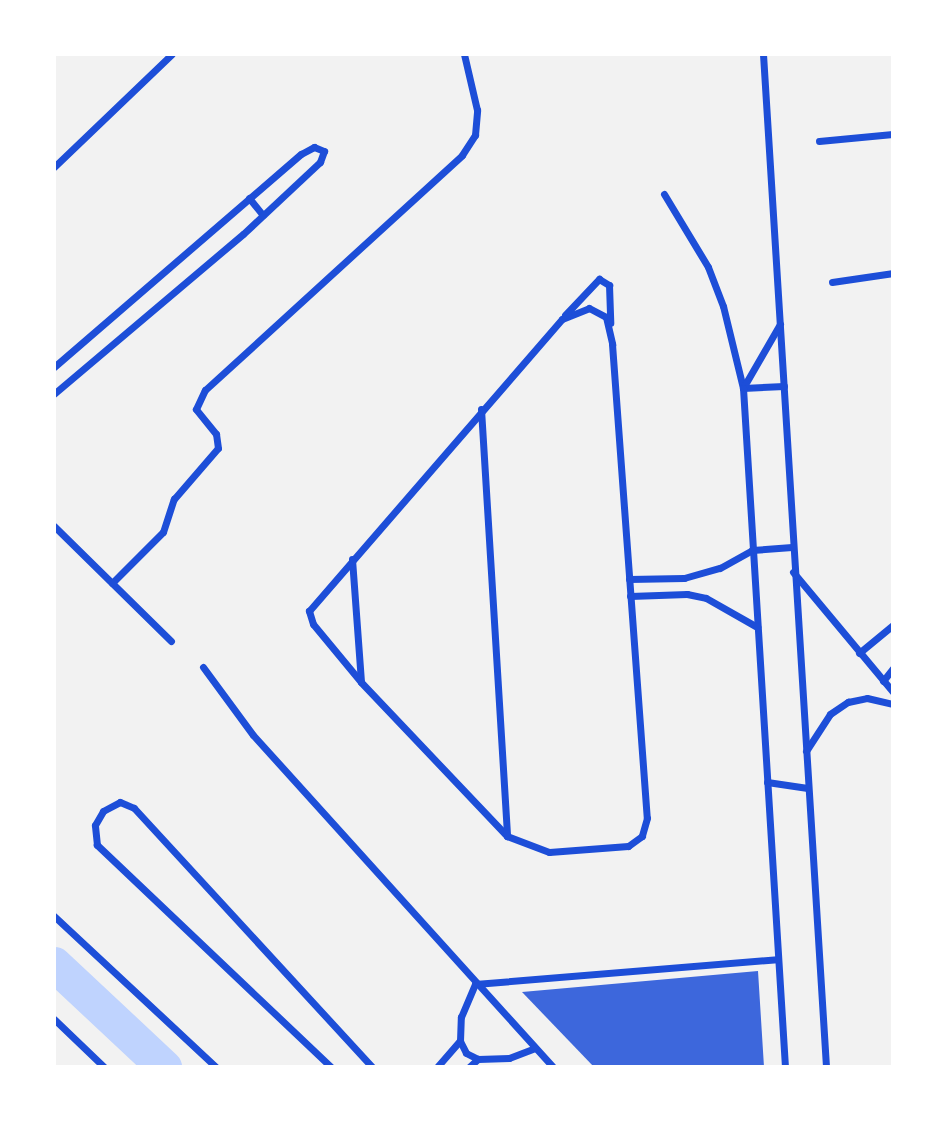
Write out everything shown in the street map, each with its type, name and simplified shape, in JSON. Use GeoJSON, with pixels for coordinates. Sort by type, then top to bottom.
{"type":"FeatureCollection","features":[{"type":"Feature","properties":{"kind":"street"},"geometry":{"type":"LineString","coordinates":[[54,167],[172,54]]}},
{"type":"Feature","properties":{"kind":"street"},"geometry":{"type":"LineString","coordinates":[[112,583],[163,531],[174,499],[218,447],[216,434],[196,409],[205,390],[462,155],[475,135],[477,110],[464,54]]}},
{"type":"Feature","properties":{"kind":"street"},"geometry":{"type":"LineString","coordinates":[[763,54],[781,323],[793,572],[826,1067]]}},
{"type":"Feature","properties":{"kind":"street"},"geometry":{"type":"LineString","coordinates":[[819,141],[893,134]]}},
{"type":"Feature","properties":{"kind":"street"},"geometry":{"type":"LineString","coordinates":[[54,367],[300,154],[322,149],[320,162],[263,215],[54,394]]}},
{"type":"Feature","properties":{"kind":"street"},"geometry":{"type":"LineString","coordinates":[[664,194],[708,267],[729,326],[743,388],[785,1067]]}},
{"type":"Feature","properties":{"kind":"street"},"geometry":{"type":"LineString","coordinates":[[249,198],[263,215]]}},
{"type":"Feature","properties":{"kind":"street"},"geometry":{"type":"LineString","coordinates":[[832,282],[893,273]]}},
{"type":"Feature","properties":{"kind":"street"},"geometry":{"type":"LineString","coordinates":[[599,279],[609,285],[646,828],[637,842],[611,850],[549,852],[507,836],[361,682],[313,624],[309,611],[481,408],[562,318],[599,279]]}},
{"type":"Feature","properties":{"kind":"street"},"geometry":{"type":"LineString","coordinates":[[562,318],[589,308],[606,317],[610,325]]}},
{"type":"Feature","properties":{"kind":"street"},"geometry":{"type":"LineString","coordinates":[[743,388],[781,323]]}},
{"type":"Feature","properties":{"kind":"street"},"geometry":{"type":"LineString","coordinates":[[743,388],[784,386]]}},
{"type":"Feature","properties":{"kind":"street"},"geometry":{"type":"LineString","coordinates":[[481,408],[507,836]]}},
{"type":"Feature","properties":{"kind":"street"},"geometry":{"type":"LineString","coordinates":[[54,526],[171,641]]}},
{"type":"Feature","properties":{"kind":"street"},"geometry":{"type":"LineString","coordinates":[[629,579],[702,574],[752,550],[792,547]]}},
{"type":"Feature","properties":{"kind":"street"},"geometry":{"type":"LineString","coordinates":[[352,559],[361,682]]}},
{"type":"Feature","properties":{"kind":"street"},"geometry":{"type":"LineString","coordinates":[[793,572],[893,692]]}},
{"type":"Feature","properties":{"kind":"street"},"geometry":{"type":"LineString","coordinates":[[631,596],[687,594],[706,598],[758,627]]}},
{"type":"Feature","properties":{"kind":"street"},"geometry":{"type":"LineString","coordinates":[[859,653],[893,625]]}},
{"type":"Feature","properties":{"kind":"street"},"geometry":{"type":"LineString","coordinates":[[203,667],[253,735],[475,984],[554,1067]]}},
{"type":"Feature","properties":{"kind":"street"},"geometry":{"type":"LineString","coordinates":[[883,681],[893,668]]}},
{"type":"Feature","properties":{"kind":"street"},"geometry":{"type":"LineString","coordinates":[[805,751],[830,714],[848,702],[867,698],[893,704]]}},
{"type":"Feature","properties":{"kind":"street"},"geometry":{"type":"LineString","coordinates":[[767,782],[808,788]]}},
{"type":"Feature","properties":{"kind":"street"},"geometry":{"type":"LineString","coordinates":[[331,1067],[97,845],[95,825],[103,811],[120,802],[134,808],[372,1067]]}},
{"type":"Feature","properties":{"kind":"street"},"geometry":{"type":"LineString","coordinates":[[54,916],[216,1067]]}},
{"type":"Feature","properties":{"kind":"street"},"geometry":{"type":"LineString","coordinates":[[475,984],[777,959]]}},
{"type":"Feature","properties":{"kind":"street"},"geometry":{"type":"LineString","coordinates":[[475,984],[461,1017],[460,1041],[466,1053],[478,1059],[509,1058],[535,1048]]}},
{"type":"Feature","properties":{"kind":"street"},"geometry":{"type":"LineString","coordinates":[[54,1019],[104,1067]]}},
{"type":"Feature","properties":{"kind":"street"},"geometry":{"type":"LineString","coordinates":[[437,1067],[460,1041]]}},
{"type":"Feature","properties":{"kind":"street"},"geometry":{"type":"LineString","coordinates":[[469,1067],[478,1059]]}},
{"type":"Feature","properties":{"kind":"building"},"geometry":{"type":"Polygon","coordinates":[[[758,971],[764,1067],[594,1067],[522,992],[758,971]]]}},
{"type":"Feature","properties":{"kind":"waterway"},"geometry":{"type":"LineString","coordinates":[[54,964],[164,1067]]}}]}
